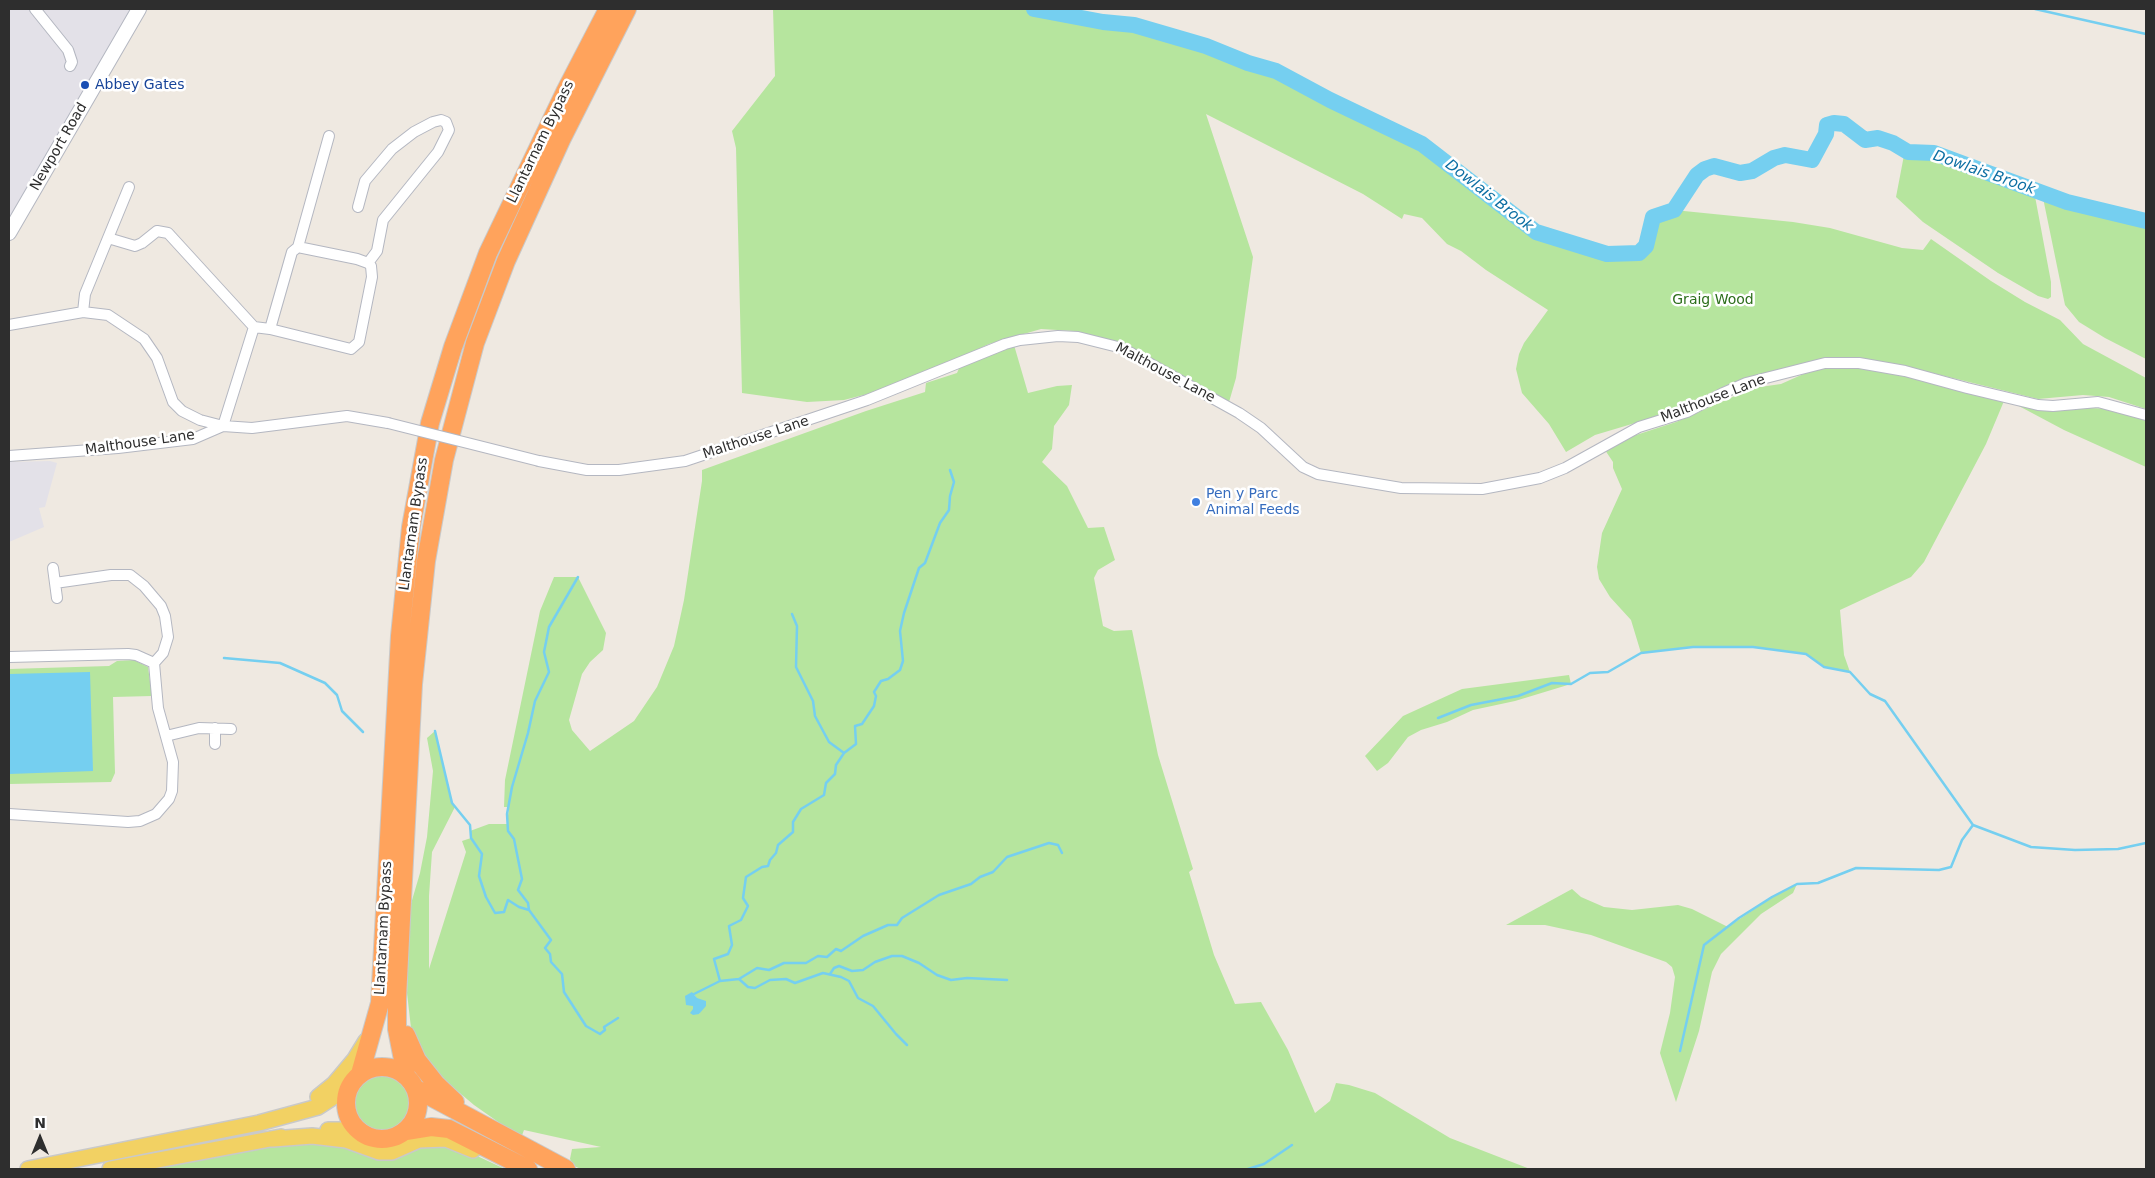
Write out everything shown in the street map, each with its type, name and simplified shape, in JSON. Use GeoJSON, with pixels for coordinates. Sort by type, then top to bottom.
{"type":"FeatureCollection","features":[{"type":"Feature","properties":{"kind":"highway","name":"Llantarnam Bypass"},"geometry":{"type":"LineString","coordinates":[[355,1080],[372,1033],[380,1003],[400,636],[411,527],[430,423],[453,347],[488,253],[562,98],[608,9]]}},
{"type":"Feature","properties":{"kind":"highway","name":"Llantarnam Bypass"},"geometry":{"type":"LineString","coordinates":[[411,1082],[397,1029],[397,998],[419,614],[435,502],[444,460],[475,343],[506,260],[549,165],[627,9]]}},
{"type":"Feature","properties":{"kind":"highway"},"geometry":{"type":"LineString","coordinates":[[397,998],[406,1034],[417,1060],[436,1084],[478,1122]]}},
{"type":"Feature","properties":{"kind":"highway"},"geometry":{"type":"LineString","coordinates":[[411,1082],[419,1100],[418,1111],[414,1122],[406,1130],[397,1136],[387,1139],[376,1139],[366,1136],[357,1130],[346,1110],[346,1098],[355,1080],[371,1068],[383,1066],[395,1069],[411,1082],[478,1122],[566,1169]]}},
{"type":"Feature","properties":{"kind":"highway"},"geometry":{"type":"LineString","coordinates":[[406,1130],[431,1127],[449,1129],[524,1167]]}},
{"type":"Feature","properties":{"kind":"main road"},"geometry":{"type":"LineString","coordinates":[[290,1116],[334,1084],[355,1059],[372,1033]]}},
{"type":"Feature","properties":{"kind":"main road"},"geometry":{"type":"LineString","coordinates":[[28,1169],[259,1124],[290,1116],[318,1107],[355,1080]]}},
{"type":"Feature","properties":{"kind":"main road"},"geometry":{"type":"LineString","coordinates":[[110,1169],[273,1139],[309,1130],[357,1130]]}},
{"type":"Feature","properties":{"kind":"main road"},"geometry":{"type":"LineString","coordinates":[[273,1139],[312,1136],[346,1140],[379,1152],[392,1152],[419,1140],[446,1139],[495,1160],[524,1167]]}},
{"type":"Feature","properties":{"kind":"street"},"geometry":{"type":"LineString","coordinates":[[34,9],[68,50],[72,62],[70,66]]}},
{"type":"Feature","properties":{"kind":"street","name":"Newport Road"},"geometry":{"type":"LineString","coordinates":[[9,233],[139,9]]}},
{"type":"Feature","properties":{"kind":"street"},"geometry":{"type":"LineString","coordinates":[[358,206],[365,181],[392,149],[414,132],[433,122],[441,120],[446,122],[449,130],[438,152],[383,220],[377,252],[368,263]]}},
{"type":"Feature","properties":{"kind":"street"},"geometry":{"type":"LineString","coordinates":[[270,329],[292,252],[298,247],[329,136]]}},
{"type":"Feature","properties":{"kind":"street"},"geometry":{"type":"LineString","coordinates":[[83,312],[85,294],[129,187]]}},
{"type":"Feature","properties":{"kind":"street"},"geometry":{"type":"LineString","coordinates":[[108,238],[134,246],[139,245],[157,231],[168,233],[254,328],[270,329],[348,350],[358,342],[372,277],[371,266],[368,263],[298,247]]}},
{"type":"Feature","properties":{"kind":"street"},"geometry":{"type":"LineString","coordinates":[[9,325],[83,312],[108,315],[144,339],[158,358],[172,402],[191,417],[223,426],[254,328]]}},
{"type":"Feature","properties":{"kind":"street","name":"Malthouse Lane"},"geometry":{"type":"LineString","coordinates":[[9,456],[118,448],[192,439],[223,426],[252,428],[347,416],[388,424],[539,461],[587,470],[619,470],[685,461],[867,400],[1006,344],[1020,340],[1058,336],[1078,337],[1122,348],[1239,413],[1261,428],[1303,467],[1318,474],[1401,488],[1482,488],[1540,478],[1565,468],[1639,427],[1687,412],[1746,383],[1825,363],[1859,363],[1905,371],[2038,405],[2053,406],[2098,402],[2146,415]]}},
{"type":"Feature","properties":{"kind":"street"},"geometry":{"type":"LineString","coordinates":[[53,568],[57,598]]}},
{"type":"Feature","properties":{"kind":"street"},"geometry":{"type":"LineString","coordinates":[[9,814],[128,822],[148,818],[156,814],[172,791],[173,762],[158,708],[154,663],[166,646],[168,626],[161,606],[137,579],[123,574],[55,583]]}},
{"type":"Feature","properties":{"kind":"street"},"geometry":{"type":"LineString","coordinates":[[9,657],[128,654],[136,655],[154,663]]}},
{"type":"Feature","properties":{"kind":"street"},"geometry":{"type":"LineString","coordinates":[[166,736],[199,728],[231,729]]}},
{"type":"Feature","properties":{"kind":"street"},"geometry":{"type":"LineString","coordinates":[[215,728],[215,744]]}},
{"type":"Feature","properties":{"kind":"shaded area"},"geometry":{"type":"Polygon","coordinates":[[[9,9],[131,9],[9,220],[9,9]]]}},
{"type":"Feature","properties":{"kind":"shaded area"},"geometry":{"type":"Polygon","coordinates":[[[50,461],[57,463],[45,507],[39,508],[44,527],[9,542],[9,462],[50,461]]]}},
{"type":"Feature","properties":{"kind":"green space","name":"Graig Wood"},"geometry":{"type":"Polygon","coordinates":[[[773,9],[1034,9],[1103,22],[1134,25],[1206,46],[1248,63],[1276,71],[1330,100],[1422,144],[1536,232],[1607,254],[1639,253],[1646,246],[1653,217],[1674,210],[1793,222],[1830,228],[1902,248],[1923,250],[1931,239],[1991,281],[2025,302],[2060,320],[2083,344],[2146,378],[2146,409],[2109,397],[2083,395],[2038,399],[1912,368],[1839,357],[1815,361],[1728,385],[1662,415],[1595,435],[1566,452],[1549,424],[1522,393],[1516,369],[1519,354],[1524,343],[1548,310],[1486,270],[1461,251],[1447,244],[1422,218],[1404,214],[1402,219],[1363,194],[1206,114],[1253,257],[1236,378],[1229,402],[1123,343],[1074,331],[1041,329],[989,344],[927,373],[879,391],[844,400],[807,402],[742,393],[736,148],[732,131],[775,76],[773,9]]]}},
{"type":"Feature","properties":{"kind":"green space"},"geometry":{"type":"Polygon","coordinates":[[[1905,150],[1934,153],[2034,191],[2051,282],[2051,297],[2048,299],[2038,296],[1998,273],[1923,222],[1896,197],[1905,150]]]}},
{"type":"Feature","properties":{"kind":"green space"},"geometry":{"type":"Polygon","coordinates":[[[2042,193],[2067,202],[2146,221],[2146,359],[2079,322],[2065,305],[2042,193]]]}},
{"type":"Feature","properties":{"kind":"green space"},"geometry":{"type":"Polygon","coordinates":[[[1014,345],[1028,393],[1057,386],[1072,385],[1069,405],[1054,426],[1052,449],[1042,462],[1067,486],[1088,528],[1104,527],[1115,560],[1098,570],[1094,578],[1103,626],[1114,631],[1132,630],[1158,755],[1193,869],[1189,872],[1214,955],[1235,1004],[1261,1002],[1288,1050],[1315,1113],[1330,1101],[1336,1083],[1349,1085],[1375,1093],[1450,1138],[1530,1169],[581,1169],[574,1166],[570,1159],[572,1149],[601,1147],[524,1130],[521,1138],[474,1105],[442,1078],[420,1053],[411,1028],[407,993],[410,907],[420,873],[427,837],[433,771],[427,738],[435,731],[452,803],[455,807],[432,852],[429,896],[429,969],[466,852],[462,841],[471,838],[470,831],[489,824],[507,824],[509,807],[504,807],[505,780],[540,611],[554,577],[578,577],[606,633],[603,650],[590,662],[582,674],[569,720],[572,730],[590,751],[634,721],[657,687],[674,646],[684,600],[702,481],[702,470],[866,411],[925,392],[926,383],[957,373],[960,366],[1014,345]],[[694,994],[686,1001],[693,1005],[693,1009],[699,1014],[702,1008],[694,994]]]}},
{"type":"Feature","properties":{"kind":"green space"},"geometry":{"type":"Polygon","coordinates":[[[1828,367],[1847,367],[1896,374],[2004,401],[1986,444],[1924,562],[1911,577],[1840,610],[1844,655],[1850,672],[1824,667],[1806,654],[1753,647],[1693,647],[1641,653],[1631,620],[1610,597],[1599,579],[1597,567],[1602,533],[1622,489],[1613,468],[1613,462],[1605,450],[1633,436],[1676,422],[1753,388],[1781,384],[1808,372],[1828,367]]]}},
{"type":"Feature","properties":{"kind":"green space"},"geometry":{"type":"Polygon","coordinates":[[[2017,405],[2114,409],[2146,421],[2146,467],[2064,430],[2017,405]]]}},
{"type":"Feature","properties":{"kind":"green space"},"geometry":{"type":"Polygon","coordinates":[[[134,660],[148,667],[152,696],[113,697],[115,773],[111,782],[9,784],[9,669],[109,666],[117,661],[134,660]]]}},
{"type":"Feature","properties":{"kind":"green space"},"geometry":{"type":"Polygon","coordinates":[[[1569,675],[1571,684],[1515,701],[1473,710],[1447,722],[1421,730],[1408,737],[1388,763],[1377,771],[1365,756],[1403,716],[1462,689],[1569,675]]]}},
{"type":"Feature","properties":{"kind":"green space"},"geometry":{"type":"Polygon","coordinates":[[[1797,884],[1793,893],[1761,914],[1721,954],[1712,972],[1699,1031],[1676,1102],[1660,1053],[1670,1013],[1675,977],[1672,967],[1666,962],[1591,935],[1545,925],[1506,925],[1572,889],[1581,897],[1604,907],[1632,910],[1678,905],[1692,909],[1728,927],[1772,897],[1797,884]]]}},
{"type":"Feature","properties":{"kind":"green space"},"geometry":{"type":"Polygon","coordinates":[[[377,1076],[387,1076],[397,1080],[405,1088],[409,1103],[405,1118],[397,1126],[387,1130],[377,1130],[367,1126],[359,1118],[355,1108],[355,1098],[359,1088],[367,1080],[377,1076]]]}},
{"type":"Feature","properties":{"kind":"green space"},"geometry":{"type":"Polygon","coordinates":[[[303,1142],[352,1147],[421,1145],[458,1147],[505,1169],[139,1169],[245,1148],[303,1142]]]}},
{"type":"Feature","properties":{"kind":"water"},"geometry":{"type":"Polygon","coordinates":[[[90,672],[93,771],[9,774],[9,674],[90,672]]]}},
{"type":"Feature","properties":{"kind":"water"},"geometry":{"type":"Polygon","coordinates":[[[692,992],[697,998],[706,1001],[706,1006],[699,1014],[693,1015],[690,1013],[693,1006],[686,1005],[685,996],[692,992]]]}},
{"type":"Feature","properties":{"kind":"waterway","name":"Dowlais Brook"},"geometry":{"type":"LineString","coordinates":[[1034,9],[1103,22],[1134,25],[1206,46],[1248,63],[1276,71],[1330,100],[1422,144],[1536,232],[1607,254],[1639,253],[1646,246],[1653,217],[1674,210],[1697,175],[1705,169],[1714,166],[1740,173],[1752,171],[1774,158],[1785,155],[1812,160],[1826,134],[1827,125],[1834,123],[1844,124],[1865,140],[1878,138],[1893,143],[1908,152],[1934,153],[2067,202],[2146,221]]}},
{"type":"Feature","properties":{"kind":"waterway"},"geometry":{"type":"LineString","coordinates":[[2035,9],[2146,34]]}},
{"type":"Feature","properties":{"kind":"waterway"},"geometry":{"type":"LineString","coordinates":[[720,981],[714,959],[728,954],[732,945],[729,926],[741,920],[748,906],[743,898],[746,877],[762,867],[768,866],[776,853],[778,845],[793,832],[793,822],[801,809],[824,795],[826,783],[835,774],[836,765],[844,753],[856,744],[855,726],[862,724],[874,706],[876,696],[874,692],[881,681],[888,679],[900,670],[903,661],[900,631],[904,613],[919,568],[925,563],[940,523],[949,510],[954,482],[950,470]]}},
{"type":"Feature","properties":{"kind":"waterway"},"geometry":{"type":"LineString","coordinates":[[529,910],[528,903],[518,890],[522,879],[514,839],[508,831],[507,814],[512,787],[528,733],[535,701],[549,672],[544,652],[549,627],[578,577]]}},
{"type":"Feature","properties":{"kind":"waterway"},"geometry":{"type":"LineString","coordinates":[[792,614],[797,626],[796,667],[813,701],[815,716],[829,742],[844,753]]}},
{"type":"Feature","properties":{"kind":"waterway"},"geometry":{"type":"LineString","coordinates":[[1438,718],[1471,705],[1518,696],[1552,683],[1571,684],[1590,673],[1608,672],[1641,653],[1693,647],[1753,647],[1806,654],[1824,667],[1850,672],[1870,694],[1885,701],[1973,825]]}},
{"type":"Feature","properties":{"kind":"waterway"},"geometry":{"type":"LineString","coordinates":[[224,658],[280,663],[325,683],[337,695],[342,711],[363,732]]}},
{"type":"Feature","properties":{"kind":"waterway"},"geometry":{"type":"LineString","coordinates":[[435,731],[452,803],[470,825],[471,838],[482,854],[479,876],[486,897],[495,913],[504,912],[508,900],[519,907],[529,910],[551,940],[545,948],[550,954],[551,962],[562,974],[564,992],[586,1026],[600,1034],[605,1030],[604,1027],[618,1018]]}},
{"type":"Feature","properties":{"kind":"waterway"},"geometry":{"type":"LineString","coordinates":[[1680,1051],[1704,945],[1739,918],[1797,884],[1818,883],[1856,868],[1939,870],[1951,867],[1962,840],[1973,825],[2031,847],[2075,850],[2118,849],[2146,843]]}},
{"type":"Feature","properties":{"kind":"waterway"},"geometry":{"type":"LineString","coordinates":[[694,994],[720,981],[739,979],[757,968],[769,970],[784,963],[806,963],[818,956],[827,957],[836,949],[841,951],[863,936],[888,925],[897,925],[902,918],[939,895],[971,884],[980,877],[993,872],[1007,857],[1049,843],[1058,845],[1062,853]]}},
{"type":"Feature","properties":{"kind":"waterway"},"geometry":{"type":"LineString","coordinates":[[830,974],[834,968],[839,966],[852,971],[863,970],[875,962],[892,956],[902,956],[919,963],[937,975],[951,980],[967,978],[1007,980]]}},
{"type":"Feature","properties":{"kind":"waterway"},"geometry":{"type":"LineString","coordinates":[[739,979],[748,987],[755,988],[770,980],[786,979],[795,983],[823,973],[841,977],[849,981],[858,998],[873,1006],[907,1045]]}},
{"type":"Feature","properties":{"kind":"waterway"},"geometry":{"type":"LineString","coordinates":[[1248,1169],[1264,1164],[1292,1145]]}},
{"type":"Feature","properties":{"kind":"place","name":"Abbey Gates"},"geometry":{"type":"Point","coordinates":[85,85]}},
{"type":"Feature","properties":{"kind":"place","name":"Pen y Parc Animal Feeds"},"geometry":{"type":"Point","coordinates":[1196,502]}}]}
